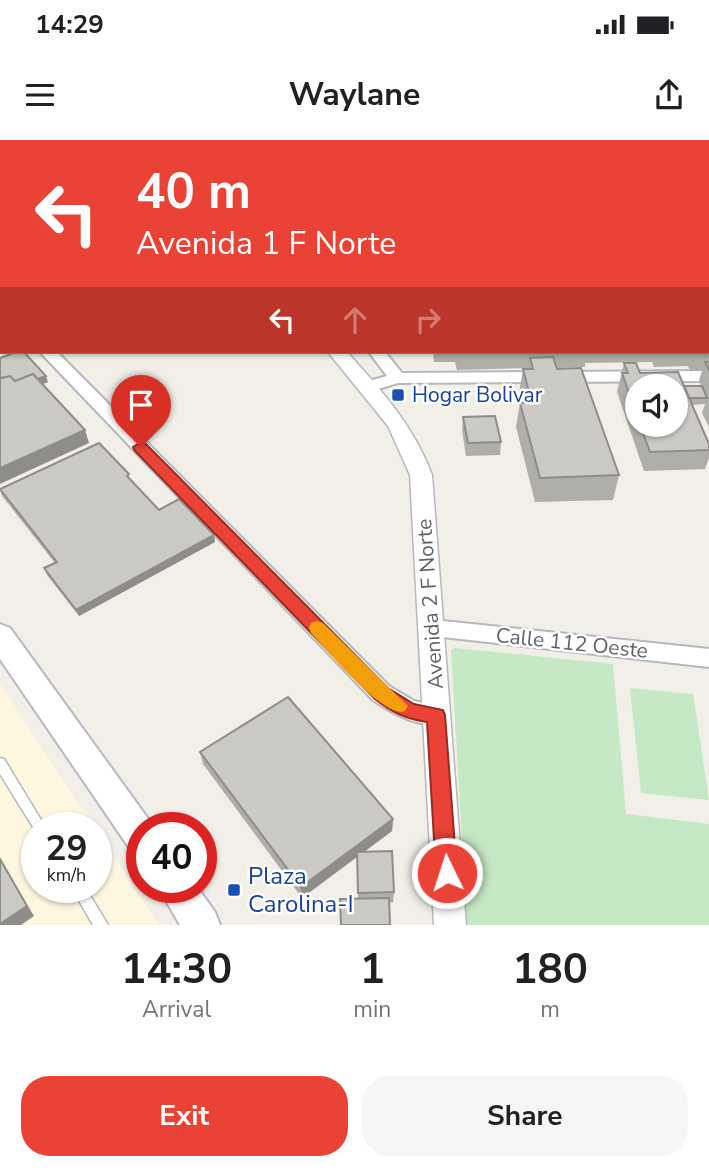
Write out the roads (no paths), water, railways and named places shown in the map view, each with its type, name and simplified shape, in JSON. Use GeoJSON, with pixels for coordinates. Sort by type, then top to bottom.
{"type":"FeatureCollection","features":[{"type":"Feature","properties":{"kind":"main road"},"geometry":{"type":"LineString","coordinates":[[0,636],[126,815]]}},
{"type":"Feature","properties":{"kind":"main road"},"geometry":{"type":"LineString","coordinates":[[187,903],[202,925]]}},
{"type":"Feature","properties":{"kind":"street"},"geometry":{"type":"LineString","coordinates":[[50,354],[381,693],[396,705],[412,712],[436,715]]}},
{"type":"Feature","properties":{"kind":"street","name":"Avenida 2 F Norte"},"geometry":{"type":"LineString","coordinates":[[339,354],[368,387],[414,450],[421,475],[434,628],[436,715],[450,925]]}},
{"type":"Feature","properties":{"kind":"street"},"geometry":{"type":"LineString","coordinates":[[379,354],[397,378]]}},
{"type":"Feature","properties":{"kind":"street"},"geometry":{"type":"LineString","coordinates":[[368,387],[397,378],[709,376]]}},
{"type":"Feature","properties":{"kind":"street","name":"Calle 112 Oeste"},"geometry":{"type":"LineString","coordinates":[[434,628],[709,658]]}},
{"type":"Feature","properties":{"kind":"lane"},"geometry":{"type":"LineString","coordinates":[[0,763],[30,812]]}},
{"type":"Feature","properties":{"kind":"lane"},"geometry":{"type":"LineString","coordinates":[[88,903],[101,925]]}},
{"type":"Feature","properties":{"kind":"place","name":"Hogar Bolivar"},"geometry":{"type":"Point","coordinates":[398,395]}},
{"type":"Feature","properties":{"kind":"place","name":"Plaza Carolina-I"},"geometry":{"type":"Point","coordinates":[234,890]}}]}
